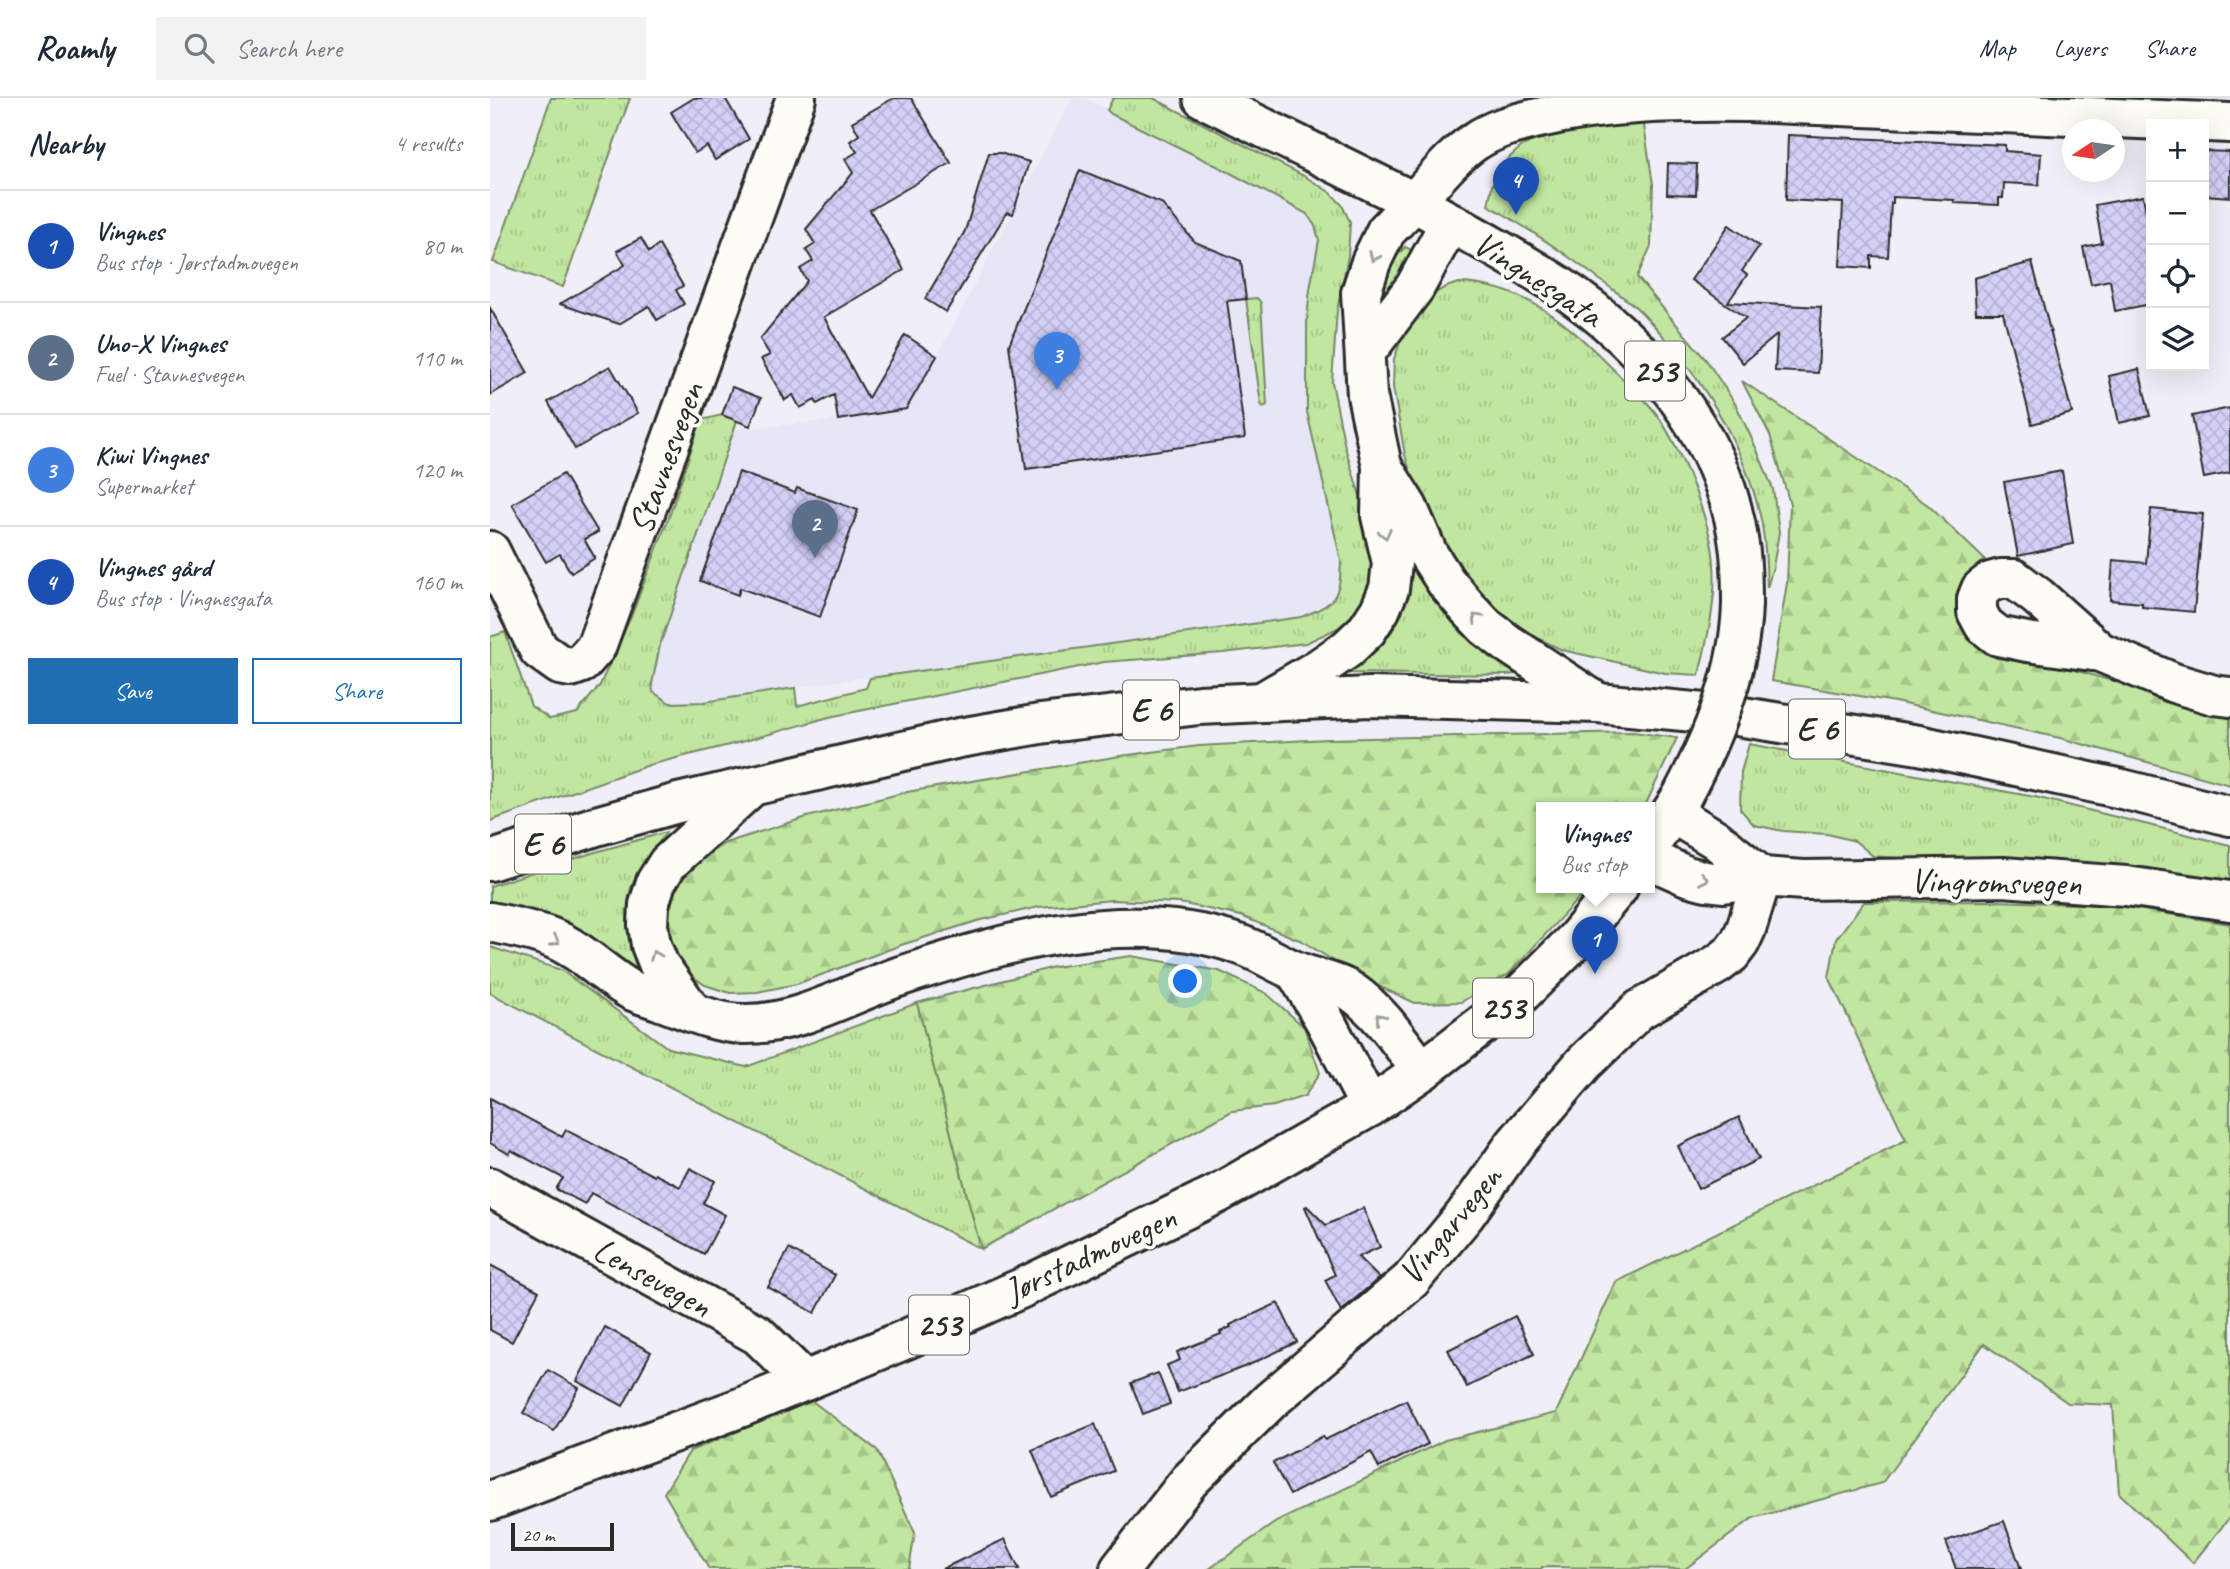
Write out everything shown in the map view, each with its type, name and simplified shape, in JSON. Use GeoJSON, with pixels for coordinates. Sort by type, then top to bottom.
{"type":"FeatureCollection","features":[{"type":"Feature","properties":{"kind":"main road","name":"Stavnesvegen"},"geometry":{"type":"LineString","coordinates":[[490,551],[539,650],[560,665],[571,667],[582,663],[596,648],[796,98]]}},
{"type":"Feature","properties":{"kind":"main road","name":"Vingnesgata"},"geometry":{"type":"LineString","coordinates":[[1203,98],[1414,202],[1560,287],[1620,334],[1671,389],[1708,448],[1722,481],[1739,543],[1742,604],[1741,629],[1726,694],[1713,732],[1677,805]]}},
{"type":"Feature","properties":{"kind":"main road"},"geometry":{"type":"LineString","coordinates":[[1263,701],[1347,649],[1367,630],[1389,589],[1392,563],[1381,516],[1382,466],[1367,395],[1361,293],[1371,262],[1386,231],[1452,161],[1474,142],[1498,128],[1565,104],[1590,107],[1689,101],[2230,123]]}},
{"type":"Feature","properties":{"kind":"main road"},"geometry":{"type":"LineString","coordinates":[[1365,352],[1415,287],[1450,222]]}},
{"type":"Feature","properties":{"kind":"main road"},"geometry":{"type":"LineString","coordinates":[[1382,466],[1408,508],[1428,554],[1446,582],[1486,627],[1598,703]]}},
{"type":"Feature","properties":{"kind":"main road"},"geometry":{"type":"LineString","coordinates":[[2100,652],[2174,683],[2230,697]]}},
{"type":"Feature","properties":{"kind":"main road","name":"E 6"},"geometry":{"type":"LineString","coordinates":[[490,861],[596,826],[678,803],[960,738],[1040,724],[1199,705],[1263,701],[1393,698],[1598,703],[1737,716],[1919,745],[2122,789],[2230,817]]}},
{"type":"Feature","properties":{"kind":"main road"},"geometry":{"type":"LineString","coordinates":[[692,1012],[659,965],[651,945],[649,905],[656,882],[668,863],[754,784]]}},
{"type":"Feature","properties":{"kind":"main road"},"geometry":{"type":"LineString","coordinates":[[1677,805],[1762,877]]}},
{"type":"Feature","properties":{"kind":"main road","name":"253"},"geometry":{"type":"LineString","coordinates":[[1655,838],[1677,805]]}},
{"type":"Feature","properties":{"kind":"main road","name":"Vingromsvegen"},"geometry":{"type":"LineString","coordinates":[[1655,862],[1687,876],[1723,883],[1762,877],[1804,880],[2003,877],[2126,886],[2230,901]]}},
{"type":"Feature","properties":{"kind":"main road","name":"Vingarvegen"},"geometry":{"type":"LineString","coordinates":[[1120,1569],[1189,1481],[1270,1401],[1410,1280],[1465,1214],[1515,1144],[1584,1063],[1640,1010],[1731,954],[1746,929],[1762,877]]}},
{"type":"Feature","properties":{"kind":"main road","name":"Jørstadmovegen"},"geometry":{"type":"LineString","coordinates":[[490,1501],[742,1407],[904,1340],[1022,1288],[1205,1200],[1370,1107],[1422,1071],[1518,997],[1575,940],[1614,893]]}},
{"type":"Feature","properties":{"kind":"main road"},"geometry":{"type":"LineString","coordinates":[[490,922],[552,938],[583,954],[631,990],[707,1017],[741,1024],[778,1020],[820,1008],[885,981],[957,958],[1032,939],[1097,929],[1157,928],[1214,937],[1272,957],[1296,972],[1350,990],[1372,1008],[1422,1071]]}},
{"type":"Feature","properties":{"kind":"main road"},"geometry":{"type":"LineString","coordinates":[[1296,972],[1370,1107]]}},
{"type":"Feature","properties":{"kind":"main road","name":"Lensevegen"},"geometry":{"type":"LineString","coordinates":[[490,1187],[758,1335],[805,1381]]}},
{"type":"Feature","properties":{"kind":"shaded area"},"geometry":{"type":"Polygon","coordinates":[[[1072,98],[1085,98],[1308,209],[1323,228],[1345,559],[1331,604],[1281,623],[879,675],[657,708],[647,687],[716,431],[838,420],[906,409],[937,356],[1072,98]]]}},
{"type":"Feature","properties":{"kind":"green space"},"geometry":{"type":"Polygon","coordinates":[[[551,98],[630,98],[563,287],[493,262],[551,98]]]}},
{"type":"Feature","properties":{"kind":"green space"},"geometry":{"type":"Polygon","coordinates":[[[1113,98],[1153,98],[1306,177],[1331,193],[1342,205],[1350,222],[1348,256],[1337,311],[1332,382],[1345,447],[1364,509],[1374,564],[1370,587],[1351,618],[1338,628],[1306,643],[1223,653],[1104,662],[829,717],[649,765],[490,821],[490,637],[505,632],[531,706],[550,719],[577,713],[600,685],[632,614],[670,514],[701,420],[722,415],[737,421],[660,645],[652,684],[653,692],[670,703],[704,702],[795,688],[797,706],[866,688],[870,678],[1301,617],[1321,608],[1333,598],[1339,584],[1341,561],[1307,412],[1307,320],[1319,240],[1315,226],[1307,214],[1111,114],[1107,110],[1113,98]]]}},
{"type":"Feature","properties":{"kind":"green space"},"geometry":{"type":"Polygon","coordinates":[[[1643,119],[1653,184],[1651,246],[1637,277],[1707,361],[1736,405],[1757,450],[1773,489],[1779,532],[1767,588],[1762,524],[1748,476],[1725,425],[1695,377],[1660,332],[1633,305],[1549,243],[1488,205],[1501,165],[1522,146],[1567,126],[1643,119]]]}},
{"type":"Feature","properties":{"kind":"green space"},"geometry":{"type":"Polygon","coordinates":[[[1405,247],[1411,250],[1403,271],[1381,303],[1379,285],[1387,267],[1405,247]]]}},
{"type":"Feature","properties":{"kind":"green space"},"geometry":{"type":"Polygon","coordinates":[[[1459,283],[1483,285],[1505,291],[1544,310],[1596,352],[1647,402],[1661,421],[1692,482],[1712,547],[1715,578],[1713,606],[1699,675],[1665,673],[1562,650],[1514,626],[1479,596],[1461,576],[1416,491],[1405,455],[1393,387],[1394,359],[1410,316],[1433,294],[1459,283]]]}},
{"type":"Feature","properties":{"kind":"green space"},"geometry":{"type":"Polygon","coordinates":[[[1257,298],[1261,303],[1267,405],[1263,407],[1246,299],[1257,298]]]}},
{"type":"Feature","properties":{"kind":"green space"},"geometry":{"type":"Polygon","coordinates":[[[1742,381],[1928,505],[1985,560],[1964,581],[1959,622],[1996,658],[2071,669],[2230,715],[2230,785],[2060,738],[1895,702],[1771,681],[1787,583],[1790,504],[1770,435],[1742,381]]]}},
{"type":"Feature","properties":{"kind":"green space"},"geometry":{"type":"Polygon","coordinates":[[[1411,563],[1520,673],[1344,673],[1375,650],[1394,628],[1405,601],[1411,563]]]}},
{"type":"Feature","properties":{"kind":"green space"},"geometry":{"type":"Polygon","coordinates":[[[1633,732],[1677,738],[1647,802],[1536,802],[1536,893],[1583,893],[1509,974],[1461,1002],[1415,1003],[1357,976],[1302,941],[1241,916],[1180,903],[1112,900],[1039,907],[977,921],[901,945],[797,984],[757,992],[730,993],[705,985],[685,971],[661,933],[667,892],[684,870],[725,843],[807,817],[907,792],[1120,756],[1199,746],[1328,739],[1633,732]]]}},
{"type":"Feature","properties":{"kind":"green space"},"geometry":{"type":"Polygon","coordinates":[[[1749,744],[2035,797],[2230,845],[2230,881],[2114,867],[1934,861],[1873,856],[1855,841],[1827,834],[1783,831],[1754,825],[1740,809],[1741,772],[1749,744]]]}},
{"type":"Feature","properties":{"kind":"green space"},"geometry":{"type":"Polygon","coordinates":[[[666,832],[630,890],[627,914],[629,940],[639,976],[557,923],[521,908],[490,904],[490,886],[666,832]]]}},
{"type":"Feature","properties":{"kind":"green space"},"geometry":{"type":"Polygon","coordinates":[[[1997,901],[2119,906],[2230,924],[2230,1517],[2193,1563],[2119,1493],[2113,1405],[2068,1403],[1984,1344],[1882,1483],[1753,1518],[1685,1569],[1209,1569],[1276,1522],[1445,1440],[1556,1413],[1616,1282],[1906,1140],[1829,977],[1836,939],[1864,902],[1997,901]]]}},
{"type":"Feature","properties":{"kind":"green space"},"geometry":{"type":"Polygon","coordinates":[[[490,947],[561,970],[668,1048],[746,1067],[917,1003],[981,1249],[490,993],[490,947]]]}},
{"type":"Feature","properties":{"kind":"green space"},"geometry":{"type":"Polygon","coordinates":[[[1131,956],[1219,971],[1266,993],[1304,1027],[1320,1073],[1305,1096],[1274,1106],[1232,1111],[981,1249],[917,1003],[1054,967],[1131,956]]]}},
{"type":"Feature","properties":{"kind":"green space"},"geometry":{"type":"Polygon","coordinates":[[[812,1401],[877,1450],[915,1533],[909,1569],[709,1569],[664,1493],[690,1451],[812,1401]]]}},
{"type":"Feature","properties":{"kind":"building"},"geometry":{"type":"Polygon","coordinates":[[[694,98],[725,98],[749,139],[715,160],[707,146],[695,153],[671,112],[694,98]]]}},
{"type":"Feature","properties":{"kind":"building"},"geometry":{"type":"Polygon","coordinates":[[[894,98],[911,98],[951,163],[870,210],[904,270],[824,317],[868,398],[905,335],[937,356],[906,409],[838,420],[834,395],[817,404],[815,400],[800,408],[793,395],[785,400],[761,359],[770,355],[760,339],[807,281],[800,269],[813,261],[806,250],[815,244],[806,229],[853,173],[845,159],[857,152],[850,141],[859,135],[852,122],[894,98]]]}},
{"type":"Feature","properties":{"kind":"building"},"geometry":{"type":"Polygon","coordinates":[[[1788,135],[2005,145],[2005,151],[2041,154],[2039,185],[2004,183],[2003,198],[1999,198],[1999,205],[1893,197],[1888,257],[1871,256],[1871,268],[1840,266],[1843,203],[1786,200],[1788,135]]]}},
{"type":"Feature","properties":{"kind":"building"},"geometry":{"type":"Polygon","coordinates":[[[2209,151],[2230,152],[2230,197],[2209,195],[2209,151]]]}},
{"type":"Feature","properties":{"kind":"building"},"geometry":{"type":"Polygon","coordinates":[[[989,153],[1000,153],[1029,162],[1013,214],[1007,212],[946,312],[925,299],[965,231],[989,153]]]}},
{"type":"Feature","properties":{"kind":"building"},"geometry":{"type":"Polygon","coordinates":[[[1668,163],[1697,164],[1696,195],[1667,194],[1668,163]]]}},
{"type":"Feature","properties":{"kind":"building"},"geometry":{"type":"Polygon","coordinates":[[[1080,170],[1161,203],[1195,242],[1241,261],[1246,299],[1227,301],[1245,438],[1026,469],[1009,345],[1080,170]]]}},
{"type":"Feature","properties":{"kind":"building"},"geometry":{"type":"Polygon","coordinates":[[[2143,196],[2146,212],[2146,305],[2115,311],[2110,280],[2091,284],[2083,247],[2102,243],[2095,205],[2143,196]]]}},
{"type":"Feature","properties":{"kind":"building"},"geometry":{"type":"Polygon","coordinates":[[[1729,225],[1759,246],[1742,271],[1747,275],[1728,302],[1821,307],[1818,373],[1775,371],[1777,335],[1743,363],[1722,337],[1746,318],[1691,280],[1729,225]]]}},
{"type":"Feature","properties":{"kind":"building"},"geometry":{"type":"Polygon","coordinates":[[[641,238],[649,252],[659,245],[683,286],[676,290],[684,304],[657,320],[649,306],[619,324],[560,304],[625,265],[617,251],[641,238]]]}},
{"type":"Feature","properties":{"kind":"building"},"geometry":{"type":"Polygon","coordinates":[[[2032,262],[2072,413],[2032,424],[2003,313],[1976,313],[1974,278],[2032,262]]]}},
{"type":"Feature","properties":{"kind":"building"},"geometry":{"type":"Polygon","coordinates":[[[490,308],[528,373],[490,395],[490,308]]]}},
{"type":"Feature","properties":{"kind":"building"},"geometry":{"type":"Polygon","coordinates":[[[610,366],[638,413],[575,449],[548,402],[610,366]]]}},
{"type":"Feature","properties":{"kind":"building"},"geometry":{"type":"Polygon","coordinates":[[[2139,369],[2150,416],[2119,423],[2109,376],[2139,369]]]}},
{"type":"Feature","properties":{"kind":"building"},"geometry":{"type":"Polygon","coordinates":[[[732,387],[761,398],[750,426],[722,415],[732,387]]]}},
{"type":"Feature","properties":{"kind":"building"},"geometry":{"type":"Polygon","coordinates":[[[2230,408],[2230,473],[2204,478],[2192,416],[2230,408]]]}},
{"type":"Feature","properties":{"kind":"building"},"geometry":{"type":"Polygon","coordinates":[[[2062,471],[2073,544],[2018,556],[2004,482],[2062,471]]]}},
{"type":"Feature","properties":{"kind":"building"},"geometry":{"type":"Polygon","coordinates":[[[739,472],[795,493],[797,488],[858,510],[820,617],[740,588],[738,595],[700,581],[739,472]]]}},
{"type":"Feature","properties":{"kind":"building"},"geometry":{"type":"Polygon","coordinates":[[[563,474],[598,532],[584,539],[595,558],[571,573],[560,554],[546,562],[512,504],[563,474]]]}},
{"type":"Feature","properties":{"kind":"building"},"geometry":{"type":"Polygon","coordinates":[[[2151,509],[2203,514],[2194,612],[2142,607],[2142,603],[2110,600],[2113,560],[2146,563],[2151,509]]]}},
{"type":"Feature","properties":{"kind":"building"},"geometry":{"type":"Polygon","coordinates":[[[490,1098],[562,1137],[566,1130],[680,1187],[690,1168],[715,1181],[703,1203],[725,1215],[704,1254],[591,1193],[585,1204],[556,1189],[563,1178],[511,1150],[509,1154],[490,1143],[490,1098]]]}},
{"type":"Feature","properties":{"kind":"building"},"geometry":{"type":"Polygon","coordinates":[[[1739,1117],[1759,1159],[1698,1189],[1678,1146],[1739,1117]]]}},
{"type":"Feature","properties":{"kind":"building"},"geometry":{"type":"Polygon","coordinates":[[[1305,1207],[1326,1225],[1363,1208],[1380,1247],[1358,1257],[1379,1278],[1341,1311],[1325,1280],[1335,1275],[1305,1207]]]}},
{"type":"Feature","properties":{"kind":"building"},"geometry":{"type":"Polygon","coordinates":[[[789,1249],[835,1275],[815,1313],[768,1287],[789,1249]]]}},
{"type":"Feature","properties":{"kind":"building"},"geometry":{"type":"Polygon","coordinates":[[[490,1265],[539,1291],[512,1342],[490,1330],[490,1265]]]}},
{"type":"Feature","properties":{"kind":"building"},"geometry":{"type":"Polygon","coordinates":[[[1278,1303],[1297,1342],[1249,1365],[1178,1392],[1167,1365],[1180,1360],[1177,1352],[1221,1334],[1220,1332],[1231,1327],[1230,1325],[1278,1303]]]}},
{"type":"Feature","properties":{"kind":"building"},"geometry":{"type":"Polygon","coordinates":[[[1515,1316],[1534,1354],[1467,1387],[1448,1350],[1515,1316]]]}},
{"type":"Feature","properties":{"kind":"building"},"geometry":{"type":"Polygon","coordinates":[[[605,1327],[651,1352],[623,1406],[577,1381],[605,1327]]]}},
{"type":"Feature","properties":{"kind":"building"},"geometry":{"type":"Polygon","coordinates":[[[548,1370],[579,1388],[554,1431],[523,1413],[548,1370]]]}},
{"type":"Feature","properties":{"kind":"building"},"geometry":{"type":"Polygon","coordinates":[[[1158,1373],[1170,1404],[1143,1414],[1131,1383],[1158,1373]]]}},
{"type":"Feature","properties":{"kind":"building"},"geometry":{"type":"Polygon","coordinates":[[[1406,1400],[1428,1444],[1379,1468],[1371,1452],[1290,1495],[1273,1463],[1323,1436],[1325,1440],[1406,1400]]]}},
{"type":"Feature","properties":{"kind":"building"},"geometry":{"type":"Polygon","coordinates":[[[1095,1424],[1114,1471],[1051,1497],[1032,1450],[1095,1424]]]}},
{"type":"Feature","properties":{"kind":"building"},"geometry":{"type":"Polygon","coordinates":[[[2004,1521],[2021,1569],[1956,1569],[1946,1541],[2004,1521]]]}},
{"type":"Feature","properties":{"kind":"building"},"geometry":{"type":"Polygon","coordinates":[[[1005,1539],[1019,1569],[942,1569],[1005,1539]]]}},
{"type":"Feature","properties":{"kind":"place","name":"Vingnes gård"},"geometry":{"type":"Point","coordinates":[1516,215]}},
{"type":"Feature","properties":{"kind":"place","name":"Kiwi Vingnes"},"geometry":{"type":"Point","coordinates":[1057,390]}},
{"type":"Feature","properties":{"kind":"place","name":"Uno-X Vingnes"},"geometry":{"type":"Point","coordinates":[815,558]}},
{"type":"Feature","properties":{"kind":"place","name":"Vingnes"},"geometry":{"type":"Point","coordinates":[1595,974]}}]}
